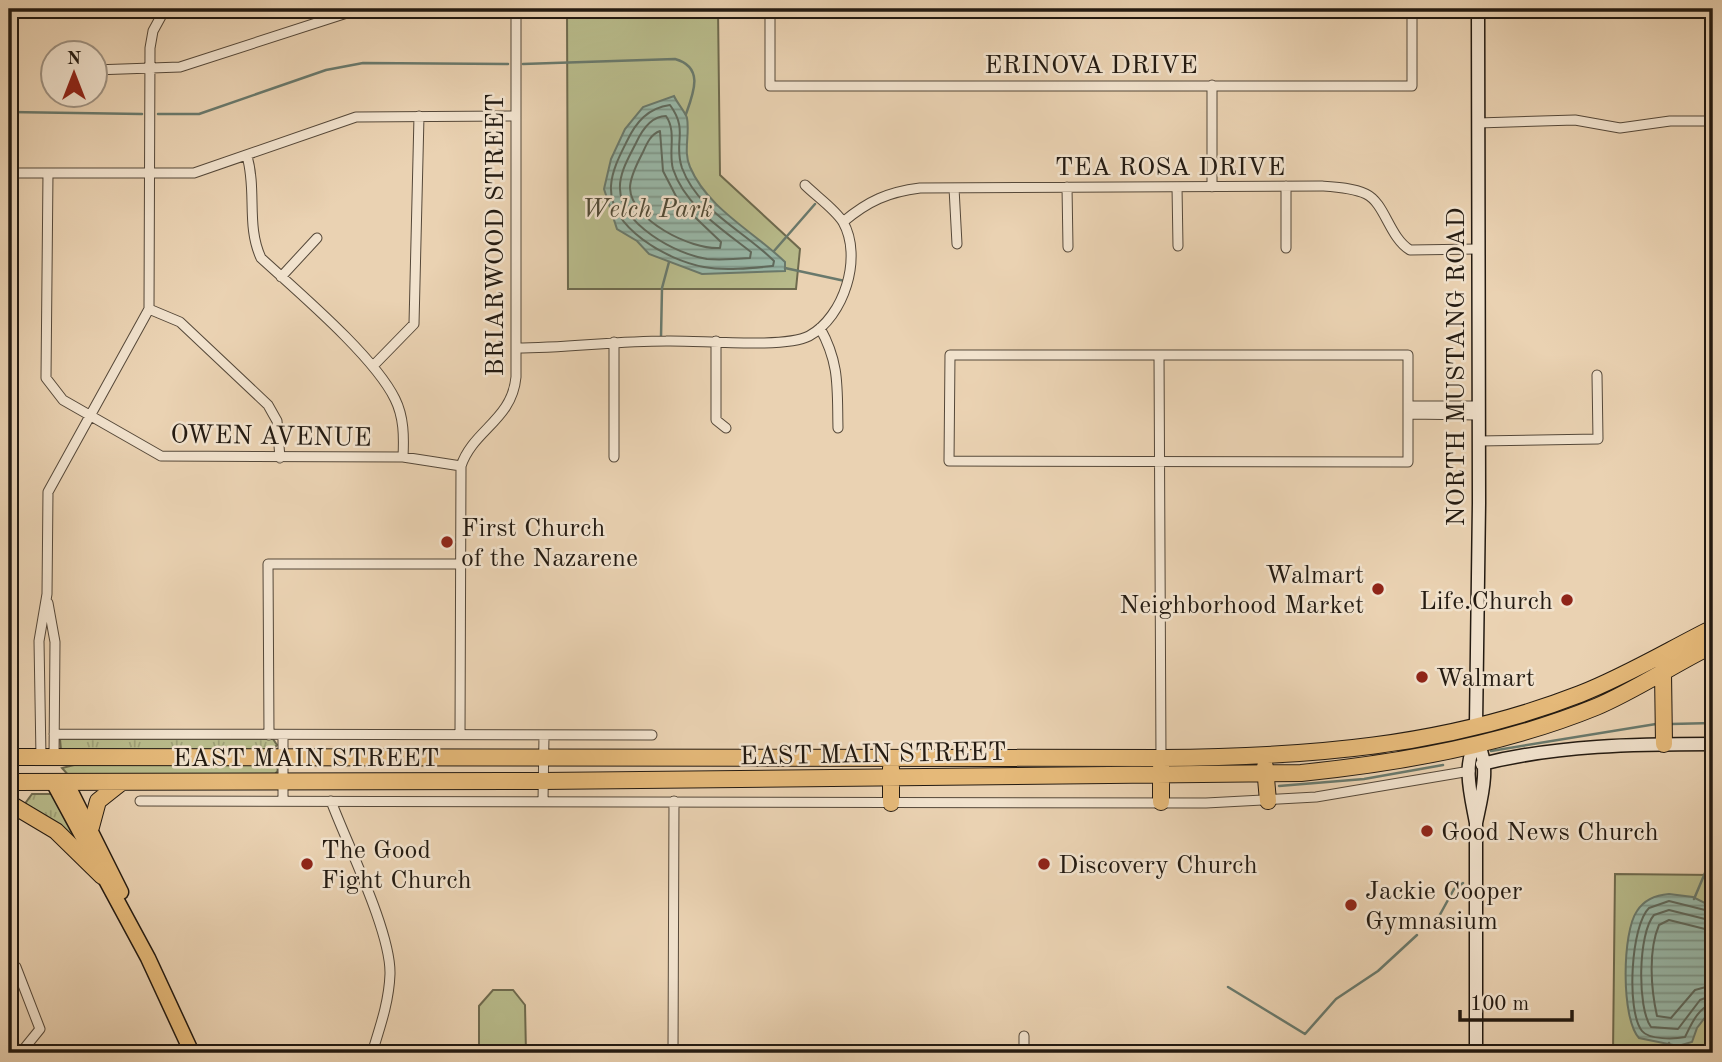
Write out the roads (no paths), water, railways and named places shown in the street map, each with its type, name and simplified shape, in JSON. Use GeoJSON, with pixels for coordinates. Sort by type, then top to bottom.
{"type":"FeatureCollection","features":[{"type":"Feature","properties":{"kind":"highway","name":"EAST MAIN STREET"},"geometry":{"type":"LineString","coordinates":[[1686,650],[1713,628]]}},
{"type":"Feature","properties":{"kind":"highway","name":"EAST MAIN STREET"},"geometry":{"type":"LineString","coordinates":[[9,757],[1265,757],[1362,749],[1476,725],[1583,693],[1686,650],[1713,645]]}},
{"type":"Feature","properties":{"kind":"highway"},"geometry":{"type":"LineString","coordinates":[[1664,744],[1663,671],[1667,660],[1686,650]]}},
{"type":"Feature","properties":{"kind":"highway"},"geometry":{"type":"LineString","coordinates":[[1663,704],[1667,684],[1686,650]]}},
{"type":"Feature","properties":{"kind":"highway","name":"EAST MAIN STREET"},"geometry":{"type":"LineString","coordinates":[[9,782],[1266,775],[1378,764],[1476,743],[1565,718],[1625,692],[1663,671]]}},
{"type":"Feature","properties":{"kind":"highway"},"geometry":{"type":"LineString","coordinates":[[1625,692],[1653,692],[1663,704]]}},
{"type":"Feature","properties":{"kind":"highway"},"geometry":{"type":"LineString","coordinates":[[1476,725],[1476,743]]}},
{"type":"Feature","properties":{"kind":"highway"},"geometry":{"type":"LineString","coordinates":[[48,757],[59,782]]}},
{"type":"Feature","properties":{"kind":"highway"},"geometry":{"type":"LineString","coordinates":[[1265,757],[1268,801]]}},
{"type":"Feature","properties":{"kind":"highway"},"geometry":{"type":"LineString","coordinates":[[891,758],[891,803]]}},
{"type":"Feature","properties":{"kind":"highway"},"geometry":{"type":"LineString","coordinates":[[1161,758],[1161,802]]}},
{"type":"Feature","properties":{"kind":"highway"},"geometry":{"type":"LineString","coordinates":[[91,827],[98,801],[122,782]]}},
{"type":"Feature","properties":{"kind":"highway"},"geometry":{"type":"LineString","coordinates":[[9,803],[56,831],[102,876]]}},
{"type":"Feature","properties":{"kind":"main road"},"geometry":{"type":"LineString","coordinates":[[59,782],[91,827],[192,1053]]}},
{"type":"Feature","properties":{"kind":"main road"},"geometry":{"type":"LineString","coordinates":[[59,782],[102,876],[145,951]]}},
{"type":"Feature","properties":{"kind":"street"},"geometry":{"type":"LineString","coordinates":[[48,757],[40,690],[39,646],[47,594],[48,492],[149,309],[152,173],[150,70],[152,39],[165,9]]}},
{"type":"Feature","properties":{"kind":"street"},"geometry":{"type":"LineString","coordinates":[[318,9],[318,21]]}},
{"type":"Feature","properties":{"kind":"street","name":"ERINOVA DRIVE"},"geometry":{"type":"LineString","coordinates":[[770,9],[770,86],[1412,86],[1412,9]]}},
{"type":"Feature","properties":{"kind":"street","name":"NORTH MUSTANG ROAD"},"geometry":{"type":"LineString","coordinates":[[1476,725],[1478,9]]}},
{"type":"Feature","properties":{"kind":"street"},"geometry":{"type":"LineString","coordinates":[[108,69],[180,67],[318,21],[354,12],[565,13]]}},
{"type":"Feature","properties":{"kind":"street","name":"BRIARWOOD STREET"},"geometry":{"type":"LineString","coordinates":[[461,466],[472,448],[512,401],[516,348],[516,13]]}},
{"type":"Feature","properties":{"kind":"street"},"geometry":{"type":"LineString","coordinates":[[1212,85],[1212,187]]}},
{"type":"Feature","properties":{"kind":"street"},"geometry":{"type":"LineString","coordinates":[[373,366],[414,324],[419,116]]}},
{"type":"Feature","properties":{"kind":"street"},"geometry":{"type":"LineString","coordinates":[[9,173],[194,173],[356,117],[516,116]]}},
{"type":"Feature","properties":{"kind":"street"},"geometry":{"type":"LineString","coordinates":[[1478,122],[1574,120],[1620,128],[1670,121],[1713,121]]}},
{"type":"Feature","properties":{"kind":"street"},"geometry":{"type":"LineString","coordinates":[[247,156],[254,179],[252,240],[261,258],[373,366],[395,400],[404,431],[403,457]]}},
{"type":"Feature","properties":{"kind":"street","name":"OWEN AVENUE"},"geometry":{"type":"LineString","coordinates":[[48,173],[46,378],[63,400],[161,456],[403,457],[461,466]]}},
{"type":"Feature","properties":{"kind":"street"},"geometry":{"type":"LineString","coordinates":[[516,348],[566,348],[583,343],[614,342],[796,340],[809,336],[820,328],[848,285],[851,250],[843,222],[805,185]]}},
{"type":"Feature","properties":{"kind":"street"},"geometry":{"type":"LineString","coordinates":[[1286,186],[1286,248]]}},
{"type":"Feature","properties":{"kind":"street"},"geometry":{"type":"LineString","coordinates":[[1067,187],[1068,247]]}},
{"type":"Feature","properties":{"kind":"street","name":"TEA ROSA DRIVE"},"geometry":{"type":"LineString","coordinates":[[843,222],[863,206],[888,192],[954,188],[1067,187],[1343,188],[1367,194],[1376,203],[1390,229],[1410,250],[1477,249]]}},
{"type":"Feature","properties":{"kind":"street"},"geometry":{"type":"LineString","coordinates":[[1177,187],[1178,246]]}},
{"type":"Feature","properties":{"kind":"street"},"geometry":{"type":"LineString","coordinates":[[954,188],[957,244]]}},
{"type":"Feature","properties":{"kind":"street"},"geometry":{"type":"LineString","coordinates":[[281,276],[317,238]]}},
{"type":"Feature","properties":{"kind":"street"},"geometry":{"type":"LineString","coordinates":[[149,309],[180,322],[268,405],[277,421],[280,458]]}},
{"type":"Feature","properties":{"kind":"street"},"geometry":{"type":"LineString","coordinates":[[820,328],[837,368],[838,428]]}},
{"type":"Feature","properties":{"kind":"street"},"geometry":{"type":"LineString","coordinates":[[716,341],[716,420],[726,428]]}},
{"type":"Feature","properties":{"kind":"street"},"geometry":{"type":"LineString","coordinates":[[614,342],[614,457]]}},
{"type":"Feature","properties":{"kind":"street"},"geometry":{"type":"LineString","coordinates":[[950,355],[1408,355],[1408,410],[1408,462],[949,461],[950,355]]}},
{"type":"Feature","properties":{"kind":"street"},"geometry":{"type":"LineString","coordinates":[[1159,355],[1161,758]]}},
{"type":"Feature","properties":{"kind":"street"},"geometry":{"type":"LineString","coordinates":[[1478,441],[1598,439],[1597,375]]}},
{"type":"Feature","properties":{"kind":"street"},"geometry":{"type":"LineString","coordinates":[[1408,410],[1478,411]]}},
{"type":"Feature","properties":{"kind":"street"},"geometry":{"type":"LineString","coordinates":[[460,734],[461,466]]}},
{"type":"Feature","properties":{"kind":"street"},"geometry":{"type":"LineString","coordinates":[[269,735],[268,564],[460,564]]}},
{"type":"Feature","properties":{"kind":"street"},"geometry":{"type":"LineString","coordinates":[[47,594],[55,646],[54,734],[48,757]]}},
{"type":"Feature","properties":{"kind":"street"},"geometry":{"type":"LineString","coordinates":[[39,646],[55,646]]}},
{"type":"Feature","properties":{"kind":"street"},"geometry":{"type":"LineString","coordinates":[[40,690],[54,689]]}},
{"type":"Feature","properties":{"kind":"street","name":"EAST MAIN STREET"},"geometry":{"type":"LineString","coordinates":[[54,734],[652,735]]}},
{"type":"Feature","properties":{"kind":"street"},"geometry":{"type":"LineString","coordinates":[[283,734],[284,801]]}},
{"type":"Feature","properties":{"kind":"street"},"geometry":{"type":"LineString","coordinates":[[543,802],[544,735]]}},
{"type":"Feature","properties":{"kind":"street"},"geometry":{"type":"LineString","coordinates":[[1476,823],[1482,792],[1482,751],[1476,743],[1470,751],[1476,823],[1476,1053]]}},
{"type":"Feature","properties":{"kind":"street"},"geometry":{"type":"LineString","coordinates":[[1482,764],[1623,743],[1713,744]]}},
{"type":"Feature","properties":{"kind":"street","name":"EAST MAIN STREET"},"geometry":{"type":"LineString","coordinates":[[140,802],[1268,801],[1316,797],[1470,771]]}},
{"type":"Feature","properties":{"kind":"street"},"geometry":{"type":"LineString","coordinates":[[331,802],[384,936],[390,972],[385,1010],[372,1053]]}},
{"type":"Feature","properties":{"kind":"street"},"geometry":{"type":"LineString","coordinates":[[673,1053],[674,802]]}},
{"type":"Feature","properties":{"kind":"street"},"geometry":{"type":"LineString","coordinates":[[9,1048],[23,1052],[40,1029],[12,967]]}},
{"type":"Feature","properties":{"kind":"street"},"geometry":{"type":"LineString","coordinates":[[1024,1036],[1024,1053]]}},
{"type":"Feature","properties":{"kind":"street"},"geometry":{"type":"LineString","coordinates":[[1704,1053],[1713,1046]]}},
{"type":"Feature","properties":{"kind":"water"},"geometry":{"type":"Polygon","coordinates":[[[674,96],[687,118],[688,161],[698,182],[732,219],[785,262],[785,271],[702,274],[649,254],[637,241],[617,229],[604,189],[611,159],[625,129],[643,107],[674,96]]]}},
{"type":"Feature","properties":{"kind":"water"},"geometry":{"type":"Polygon","coordinates":[[[1669,894],[1693,897],[1713,907],[1713,1007],[1697,1028],[1692,1042],[1678,1046],[1639,1038],[1633,1028],[1627,995],[1626,955],[1632,922],[1637,911],[1647,901],[1669,894]]]}},
{"type":"Feature","properties":{"kind":"waterway"},"geometry":{"type":"LineString","coordinates":[[523,64],[675,59],[684,63],[693,74],[694,89],[686,114]]}},
{"type":"Feature","properties":{"kind":"waterway"},"geometry":{"type":"LineString","coordinates":[[158,114],[199,114],[326,70],[363,63],[508,64]]}},
{"type":"Feature","properties":{"kind":"waterway"},"geometry":{"type":"LineString","coordinates":[[9,112],[142,114]]}},
{"type":"Feature","properties":{"kind":"waterway"},"geometry":{"type":"LineString","coordinates":[[774,251],[815,204]]}},
{"type":"Feature","properties":{"kind":"waterway"},"geometry":{"type":"LineString","coordinates":[[661,337],[662,288],[669,262]]}},
{"type":"Feature","properties":{"kind":"waterway"},"geometry":{"type":"LineString","coordinates":[[785,268],[845,281]]}},
{"type":"Feature","properties":{"kind":"waterway"},"geometry":{"type":"LineString","coordinates":[[1671,724],[1713,723]]}},
{"type":"Feature","properties":{"kind":"waterway"},"geometry":{"type":"LineString","coordinates":[[1491,751],[1656,724]]}},
{"type":"Feature","properties":{"kind":"waterway"},"geometry":{"type":"LineString","coordinates":[[1279,786],[1364,779],[1443,765]]}},
{"type":"Feature","properties":{"kind":"waterway"},"geometry":{"type":"LineString","coordinates":[[1694,899],[1713,854]]}},
{"type":"Feature","properties":{"kind":"waterway"},"geometry":{"type":"LineString","coordinates":[[1437,920],[1454,889],[1463,883]]}},
{"type":"Feature","properties":{"kind":"waterway"},"geometry":{"type":"LineString","coordinates":[[1228,987],[1305,1034],[1336,999],[1378,971],[1417,935]]}},
{"type":"Feature","properties":{"kind":"waterway"},"geometry":{"type":"LineString","coordinates":[[1667,1053],[1669,1043]]}},
{"type":"Feature","properties":{"kind":"place","name":"First Church of the Nazarene"},"geometry":{"type":"Point","coordinates":[447,542]}},
{"type":"Feature","properties":{"kind":"place","name":"Walmart Neighborhood Market"},"geometry":{"type":"Point","coordinates":[1378,589]}},
{"type":"Feature","properties":{"kind":"place","name":"Life.Church"},"geometry":{"type":"Point","coordinates":[1567,600]}},
{"type":"Feature","properties":{"kind":"place","name":"Walmart"},"geometry":{"type":"Point","coordinates":[1422,677]}},
{"type":"Feature","properties":{"kind":"place","name":"Good News Church"},"geometry":{"type":"Point","coordinates":[1427,831]}},
{"type":"Feature","properties":{"kind":"place","name":"The Good Fight Church"},"geometry":{"type":"Point","coordinates":[307,864]}},
{"type":"Feature","properties":{"kind":"place","name":"Discovery Church"},"geometry":{"type":"Point","coordinates":[1044,864]}},
{"type":"Feature","properties":{"kind":"place","name":"Jackie Cooper Gymnasium"},"geometry":{"type":"Point","coordinates":[1351,905]}},
{"type":"Feature","properties":{"kind":"park label","name":"Welch Park"},"geometry":{"type":"Point","coordinates":[647,208]}}]}
